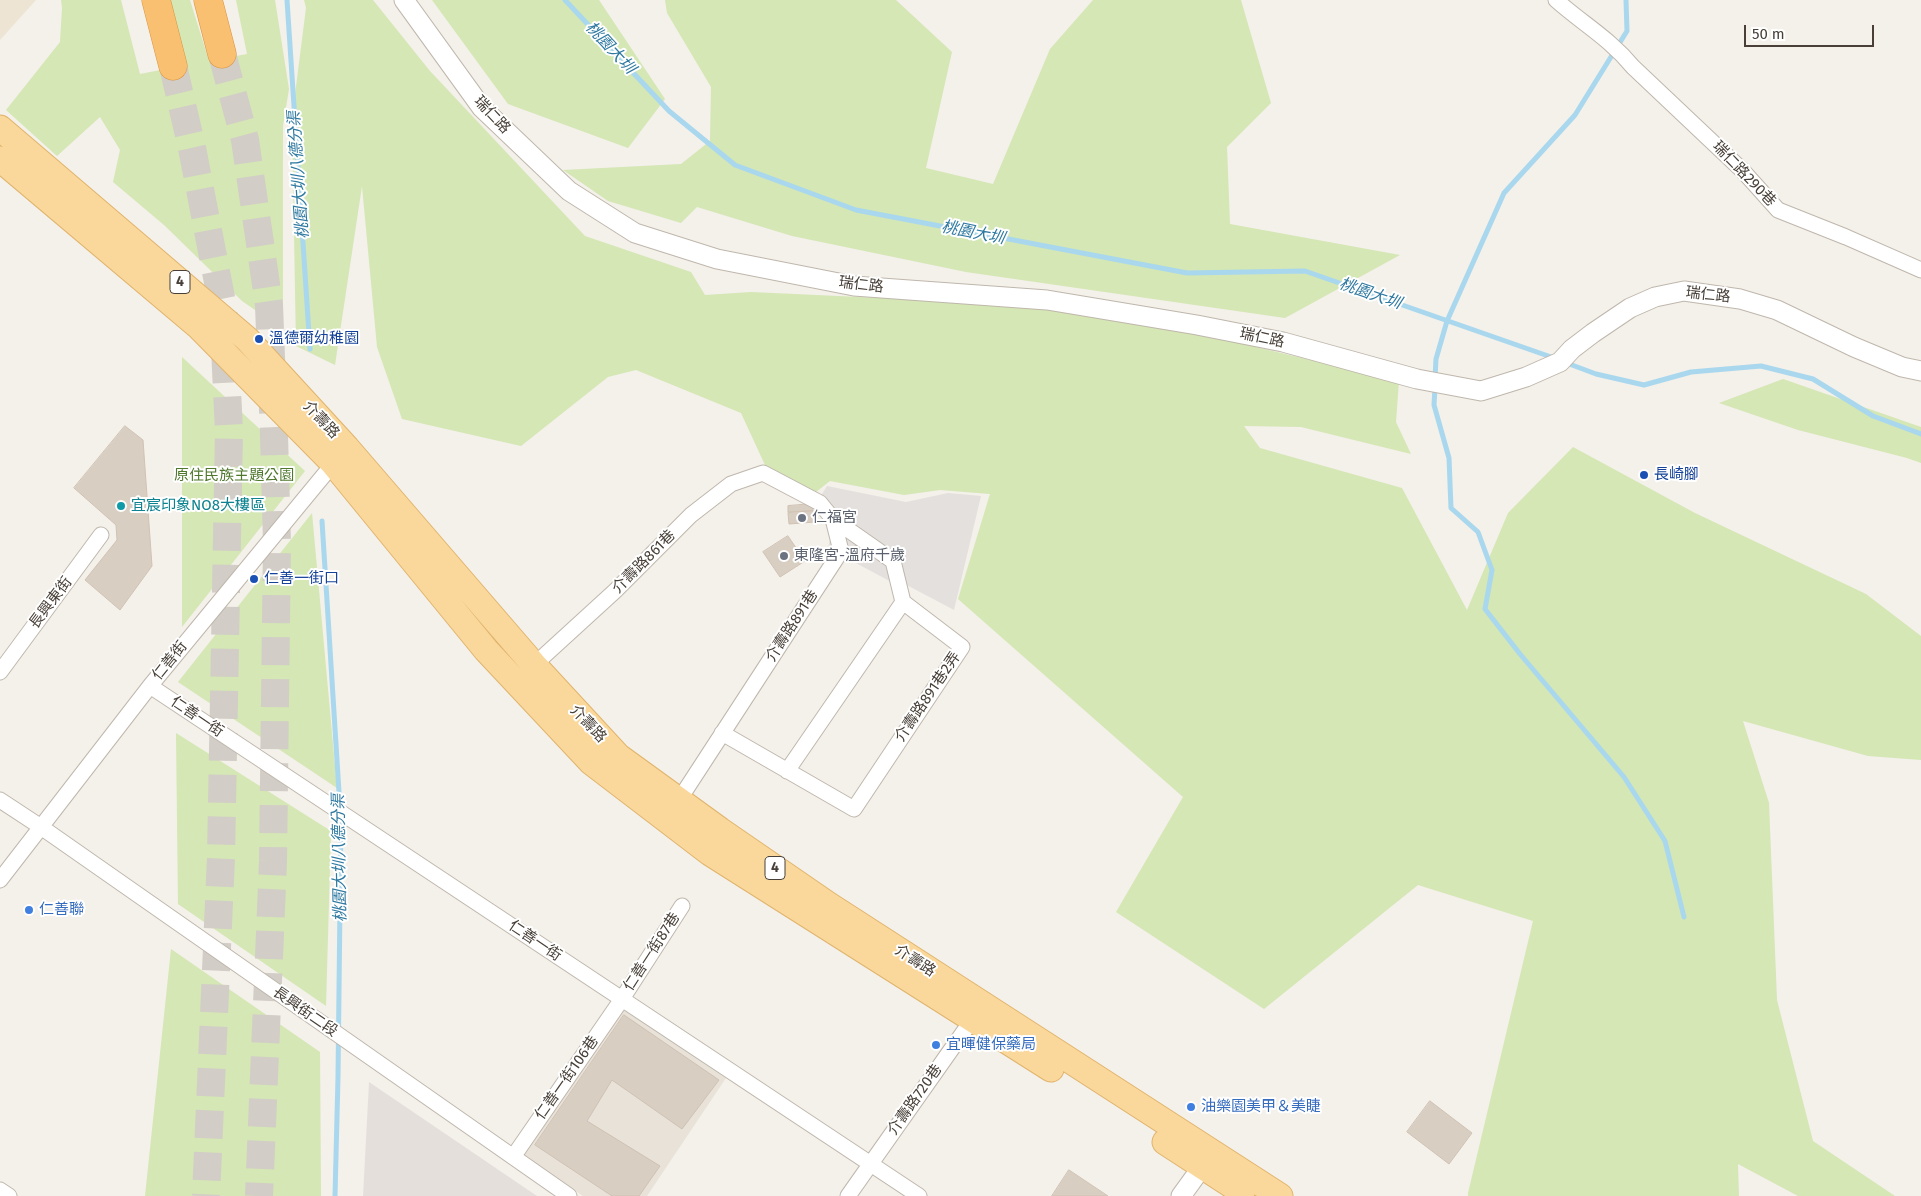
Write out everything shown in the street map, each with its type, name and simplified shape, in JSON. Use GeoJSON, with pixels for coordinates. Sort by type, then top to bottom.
{"type":"FeatureCollection","features":[{"type":"Feature","properties":{"kind":"highway"},"geometry":{"type":"LineString","coordinates":[[156,0],[173,66]]}},
{"type":"Feature","properties":{"kind":"highway"},"geometry":{"type":"LineString","coordinates":[[208,0],[222,54]]}},
{"type":"Feature","properties":{"kind":"main road","name":"介壽路"},"geometry":{"type":"LineString","coordinates":[[0,128],[247,339],[340,456],[486,650],[591,762],[710,853],[978,1012],[1208,1159],[1280,1196]]}},
{"type":"Feature","properties":{"kind":"main road","name":"介壽路"},"geometry":{"type":"LineString","coordinates":[[0,158],[199,327],[340,456],[618,756],[978,1012]]}},
{"type":"Feature","properties":{"kind":"main road","name":"介壽路"},"geometry":{"type":"LineString","coordinates":[[1208,1159],[1249,1196]]}},
{"type":"Feature","properties":{"kind":"street","name":"瑞仁路"},"geometry":{"type":"LineString","coordinates":[[404,0],[482,108],[569,191],[635,233],[718,259],[854,286],[1047,300],[1197,325],[1283,342],[1417,379],[1481,391],[1526,377],[1560,362],[1572,348],[1630,308],[1655,297],[1684,291],[1740,299],[1777,310],[1902,367],[1921,371]]}},
{"type":"Feature","properties":{"kind":"street","name":"瑞仁路290巷"},"geometry":{"type":"LineString","coordinates":[[1556,0],[1620,51],[1633,67],[1743,171],[1778,210],[1846,236],[1921,270]]}},
{"type":"Feature","properties":{"kind":"street","name":"仁善街"},"geometry":{"type":"LineString","coordinates":[[0,880],[150,686],[340,456]]}},
{"type":"Feature","properties":{"kind":"street","name":"介壽路861巷"},"geometry":{"type":"LineString","coordinates":[[534,665],[615,591],[691,515],[731,484],[763,473]]}},
{"type":"Feature","properties":{"kind":"street","name":"介壽路891巷"},"geometry":{"type":"LineString","coordinates":[[678,800],[841,551],[833,519],[820,502],[763,473]]}},
{"type":"Feature","properties":{"kind":"street"},"geometry":{"type":"LineString","coordinates":[[722,733],[787,771],[903,602],[893,561],[833,519]]}},
{"type":"Feature","properties":{"kind":"street","name":"長興東街"},"geometry":{"type":"LineString","coordinates":[[0,672],[101,535]]}},
{"type":"Feature","properties":{"kind":"street","name":"介壽路891巷2弄"},"geometry":{"type":"LineString","coordinates":[[787,771],[854,809],[962,647],[903,602]]}},
{"type":"Feature","properties":{"kind":"street","name":"仁善一街"},"geometry":{"type":"LineString","coordinates":[[150,686],[919,1196]]}},
{"type":"Feature","properties":{"kind":"street","name":"長興街二段"},"geometry":{"type":"LineString","coordinates":[[0,800],[569,1196]]}},
{"type":"Feature","properties":{"kind":"street","name":"仁善一街87巷"},"geometry":{"type":"LineString","coordinates":[[622,998],[682,906]]}},
{"type":"Feature","properties":{"kind":"street","name":"仁善一街106巷"},"geometry":{"type":"LineString","coordinates":[[512,1157],[622,998]]}},
{"type":"Feature","properties":{"kind":"street","name":"介壽路720巷"},"geometry":{"type":"LineString","coordinates":[[848,1196],[978,1012]]}},
{"type":"Feature","properties":{"kind":"street"},"geometry":{"type":"LineString","coordinates":[[1182,1196],[1208,1159]]}},
{"type":"Feature","properties":{"kind":"street"},"geometry":{"type":"LineString","coordinates":[[0,1190],[9,1196]]}},
{"type":"Feature","properties":{"kind":"shaded area"},"geometry":{"type":"Polygon","coordinates":[[[0,0],[36,0],[0,40],[0,0]]]}},
{"type":"Feature","properties":{"kind":"shaded area"},"geometry":{"type":"Polygon","coordinates":[[[827,486],[906,502],[948,493],[981,496],[954,610],[901,582],[895,584],[828,548],[835,518],[819,499],[827,486]]]}},
{"type":"Feature","properties":{"kind":"shaded area"},"geometry":{"type":"Polygon","coordinates":[[[623,1009],[726,1078],[647,1196],[583,1196],[523,1155],[623,1009]]]}},
{"type":"Feature","properties":{"kind":"shaded area"},"geometry":{"type":"Polygon","coordinates":[[[369,1082],[537,1196],[363,1196],[369,1082]]]}},
{"type":"Feature","properties":{"kind":"green space"},"geometry":{"type":"Polygon","coordinates":[[[61,0],[121,0],[140,74],[181,66],[168,0],[190,0],[209,61],[247,54],[236,0],[275,0],[289,89],[283,126],[283,329],[242,301],[164,225],[113,182],[120,150],[100,117],[57,156],[6,110],[60,42],[61,0]]]}},
{"type":"Feature","properties":{"kind":"green space"},"geometry":{"type":"Polygon","coordinates":[[[304,0],[373,0],[430,71],[585,236],[691,272],[705,295],[751,292],[903,299],[999,304],[1109,316],[1222,339],[1399,381],[1396,422],[1411,454],[1301,427],[1244,426],[1260,448],[1402,488],[1467,610],[1508,513],[1573,447],[1695,513],[1866,594],[1921,636],[1921,760],[1868,756],[1743,721],[1769,803],[1777,1000],[1813,1141],[1895,1196],[1798,1196],[1738,1164],[1739,1196],[1468,1196],[1533,921],[1418,885],[1264,1009],[1116,912],[1183,797],[958,599],[990,494],[940,490],[904,495],[830,481],[816,492],[765,465],[741,413],[636,370],[608,377],[521,446],[402,419],[377,347],[362,186],[335,365],[296,346],[292,118],[306,8],[304,0]]]}},
{"type":"Feature","properties":{"kind":"green space"},"geometry":{"type":"Polygon","coordinates":[[[432,0],[599,0],[665,99],[628,148],[508,104],[432,0]]]}},
{"type":"Feature","properties":{"kind":"green space"},"geometry":{"type":"Polygon","coordinates":[[[665,0],[896,0],[952,52],[926,168],[993,184],[1050,49],[1093,0],[1241,0],[1271,103],[1227,147],[1230,224],[1400,255],[1285,318],[966,272],[792,236],[697,207],[681,223],[608,201],[563,170],[681,164],[710,141],[711,87],[667,13],[665,0]]]}},
{"type":"Feature","properties":{"kind":"green space","name":"原住民族主題公園"},"geometry":{"type":"Polygon","coordinates":[[[182,357],[305,471],[182,627],[182,357]]]}},
{"type":"Feature","properties":{"kind":"green space"},"geometry":{"type":"Polygon","coordinates":[[[1783,379],[1921,427],[1921,463],[1798,430],[1719,403],[1783,379]]]}},
{"type":"Feature","properties":{"kind":"green space"},"geometry":{"type":"Polygon","coordinates":[[[312,513],[337,788],[178,682],[312,513]]]}},
{"type":"Feature","properties":{"kind":"green space"},"geometry":{"type":"Polygon","coordinates":[[[176,733],[331,831],[326,1006],[178,904],[176,733]]]}},
{"type":"Feature","properties":{"kind":"green space"},"geometry":{"type":"Polygon","coordinates":[[[171,949],[320,1052],[321,1196],[145,1196],[171,949]]]}},
{"type":"Feature","properties":{"kind":"building","name":"宜宸印象NO8大樓區"},"geometry":{"type":"Polygon","coordinates":[[[125,426],[143,440],[152,566],[120,610],[85,580],[117,540],[116,525],[74,488],[125,426]]]}},
{"type":"Feature","properties":{"kind":"building"},"geometry":{"type":"Polygon","coordinates":[[[812,504],[813,511],[788,512],[788,506],[812,504]]]}},
{"type":"Feature","properties":{"kind":"building","name":"仁福宮"},"geometry":{"type":"Polygon","coordinates":[[[814,511],[815,522],[789,524],[788,513],[814,511]]]}},
{"type":"Feature","properties":{"kind":"building","name":"東隆宮-溫府千歲"},"geometry":{"type":"Polygon","coordinates":[[[788,536],[805,561],[780,577],[763,552],[788,536]]]}},
{"type":"Feature","properties":{"kind":"building"},"geometry":{"type":"Polygon","coordinates":[[[858,542],[870,548],[863,560],[851,553],[858,542]]]}},
{"type":"Feature","properties":{"kind":"building"},"geometry":{"type":"Polygon","coordinates":[[[624,1015],[719,1080],[682,1129],[612,1080],[587,1121],[660,1166],[639,1196],[612,1196],[535,1145],[624,1015]]]}},
{"type":"Feature","properties":{"kind":"building"},"geometry":{"type":"Polygon","coordinates":[[[1430,1101],[1472,1133],[1449,1164],[1407,1132],[1430,1101]]]}},
{"type":"Feature","properties":{"kind":"building"},"geometry":{"type":"Polygon","coordinates":[[[1069,1170],[1108,1196],[1052,1196],[1069,1170]]]}},
{"type":"Feature","properties":{"kind":"waterway","name":"桃園大圳八德分渠"},"geometry":{"type":"LineString","coordinates":[[287,0],[310,349]]}},
{"type":"Feature","properties":{"kind":"waterway","name":"桃園大圳"},"geometry":{"type":"LineString","coordinates":[[565,0],[669,111],[735,165],[856,210],[1187,273],[1305,271],[1554,358]]}},
{"type":"Feature","properties":{"kind":"waterway"},"geometry":{"type":"LineString","coordinates":[[1435,378],[1436,359],[1447,321],[1504,193],[1575,115],[1627,31],[1626,0]]}},
{"type":"Feature","properties":{"kind":"waterway"},"geometry":{"type":"LineString","coordinates":[[1564,362],[1596,374],[1644,385],[1691,372],[1761,366],[1813,379],[1873,416],[1921,434]]}},
{"type":"Feature","properties":{"kind":"waterway"},"geometry":{"type":"LineString","coordinates":[[1435,387],[1434,405],[1449,458],[1451,508],[1478,532],[1492,570],[1485,609],[1520,654],[1624,777],[1665,841],[1684,917]]}},
{"type":"Feature","properties":{"kind":"waterway","name":"桃園大圳八德分渠"},"geometry":{"type":"LineString","coordinates":[[322,521],[340,808]]}},
{"type":"Feature","properties":{"kind":"waterway","name":"桃園大圳八德分渠"},"geometry":{"type":"LineString","coordinates":[[335,1196],[341,817]]}},
{"type":"Feature","properties":{"kind":"tunnel"},"geometry":{"type":"LineString","coordinates":[[222,54],[245,140],[269,305],[274,435],[277,542],[273,861],[259,1196]]}},
{"type":"Feature","properties":{"kind":"tunnel"},"geometry":{"type":"LineString","coordinates":[[173,66],[192,148],[223,308],[229,431],[221,857],[206,1196]]}},
{"type":"Feature","properties":{"kind":"place","name":"溫德爾幼稚園"},"geometry":{"type":"Point","coordinates":[259,339]}},
{"type":"Feature","properties":{"kind":"place","name":"長崎腳"},"geometry":{"type":"Point","coordinates":[1644,475]}},
{"type":"Feature","properties":{"kind":"place","name":"宜宸印象NO8大樓區"},"geometry":{"type":"Point","coordinates":[121,506]}},
{"type":"Feature","properties":{"kind":"place","name":"仁福宮"},"geometry":{"type":"Point","coordinates":[802,518]}},
{"type":"Feature","properties":{"kind":"place","name":"東隆宮-溫府千歲"},"geometry":{"type":"Point","coordinates":[784,556]}},
{"type":"Feature","properties":{"kind":"place","name":"仁善一街口"},"geometry":{"type":"Point","coordinates":[254,579]}},
{"type":"Feature","properties":{"kind":"place","name":"仁善聯"},"geometry":{"type":"Point","coordinates":[29,910]}},
{"type":"Feature","properties":{"kind":"place","name":"宜暉健保藥局"},"geometry":{"type":"Point","coordinates":[936,1045]}},
{"type":"Feature","properties":{"kind":"place","name":"油樂園美甲＆美睫"},"geometry":{"type":"Point","coordinates":[1191,1107]}}]}
